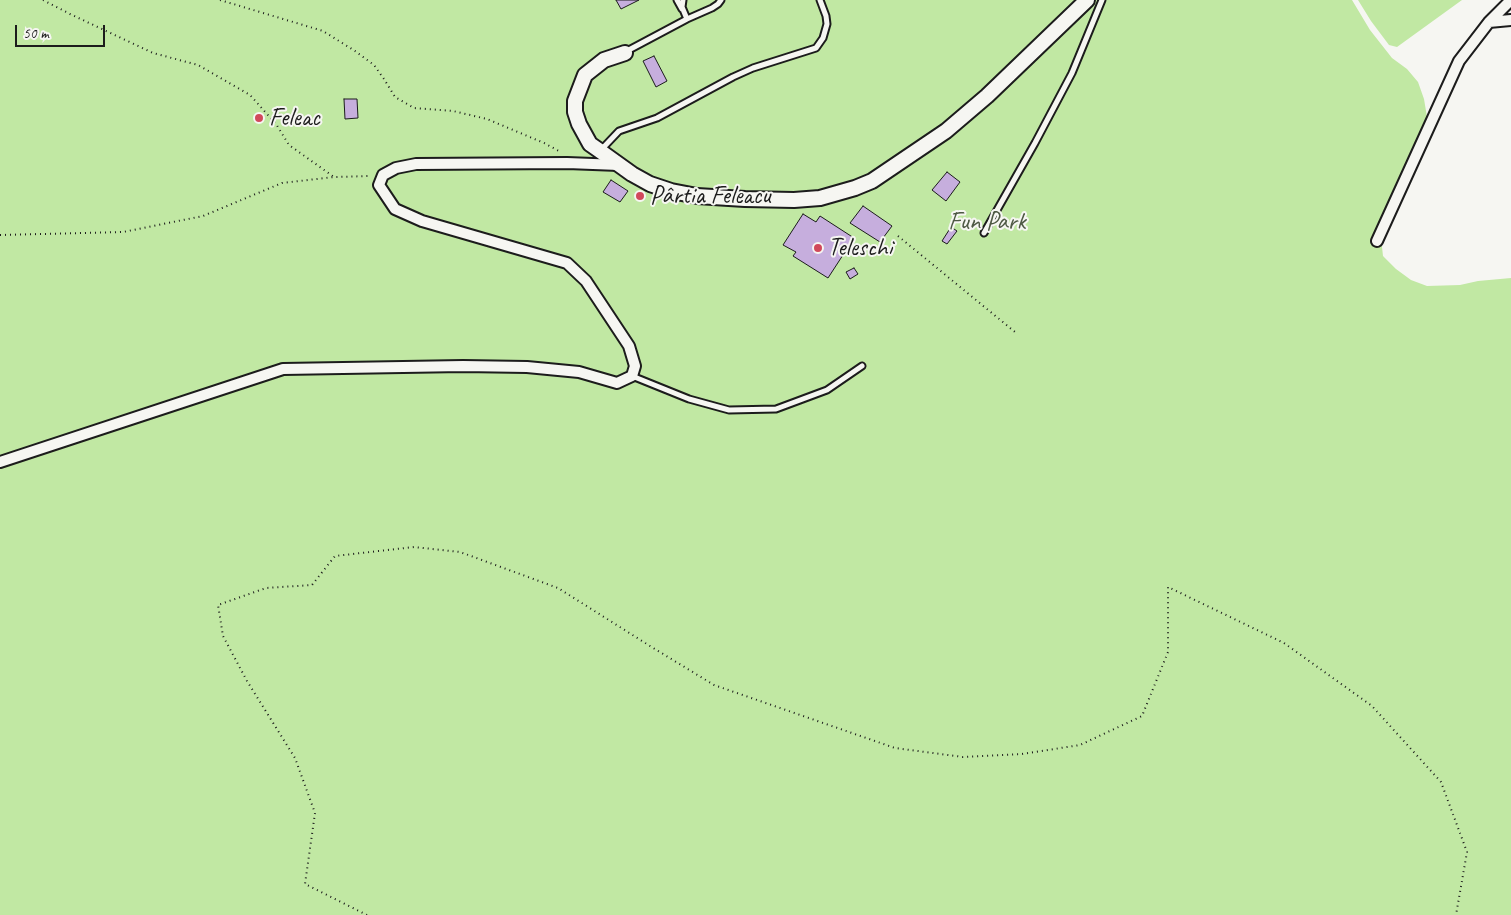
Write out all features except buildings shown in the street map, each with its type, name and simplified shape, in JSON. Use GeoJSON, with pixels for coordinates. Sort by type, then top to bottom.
{"type":"FeatureCollection","features":[{"type":"Feature","properties":{"kind":"street"},"geometry":{"type":"LineString","coordinates":[[625,53],[604,60],[585,75],[575,101],[575,112],[581,130],[590,144],[650,184],[672,191],[697,196],[794,200],[820,198],[872,181],[946,131],[987,96],[1088,0]]}},
{"type":"Feature","properties":{"kind":"street"},"geometry":{"type":"LineString","coordinates":[[1377,241],[1459,61],[1489,22],[1511,0]]}},
{"type":"Feature","properties":{"kind":"street"},"geometry":{"type":"LineString","coordinates":[[1489,22],[1511,20]]}},
{"type":"Feature","properties":{"kind":"street"},"geometry":{"type":"LineString","coordinates":[[0,462],[283,369],[463,366],[527,367],[579,372],[617,383],[632,376],[635,366],[628,346],[586,281],[567,263],[422,221],[395,209],[379,185],[383,175],[396,168],[416,164],[574,163],[619,165]]}},
{"type":"Feature","properties":{"kind":"lane"},"geometry":{"type":"LineString","coordinates":[[677,0],[687,19]]}},
{"type":"Feature","properties":{"kind":"lane"},"geometry":{"type":"LineString","coordinates":[[683,0],[683,11]]}},
{"type":"Feature","properties":{"kind":"lane"},"geometry":{"type":"LineString","coordinates":[[625,53],[687,19],[712,8],[721,0]]}},
{"type":"Feature","properties":{"kind":"lane"},"geometry":{"type":"LineString","coordinates":[[600,151],[619,131],[657,118],[753,68],[816,48],[823,38],[827,24],[820,0]]}},
{"type":"Feature","properties":{"kind":"lane"},"geometry":{"type":"LineString","coordinates":[[984,234],[1035,144],[1072,73],[1102,0]]}},
{"type":"Feature","properties":{"kind":"lane"},"geometry":{"type":"LineString","coordinates":[[632,376],[690,399],[730,410],[776,409],[827,390],[862,366]]}},
{"type":"Feature","properties":{"kind":"path"},"geometry":{"type":"LineString","coordinates":[[43,0],[153,53],[198,65],[250,95],[276,124],[290,145],[334,177]]}},
{"type":"Feature","properties":{"kind":"path"},"geometry":{"type":"LineString","coordinates":[[220,0],[323,31],[356,51],[374,65],[395,97],[414,108],[453,111],[487,119],[544,142],[565,155]]}},
{"type":"Feature","properties":{"kind":"path"},"geometry":{"type":"LineString","coordinates":[[0,235],[123,232],[203,216],[282,183],[334,177],[383,175]]}},
{"type":"Feature","properties":{"kind":"path"},"geometry":{"type":"LineString","coordinates":[[898,236],[1015,332]]}},
{"type":"Feature","properties":{"kind":"path"},"geometry":{"type":"LineString","coordinates":[[367,915],[305,884],[315,813],[295,758],[247,681],[223,636],[218,604],[266,588],[312,585],[335,556],[414,547],[460,552],[558,588],[714,685],[895,748],[963,757],[1022,754],[1080,745],[1142,716],[1168,652],[1168,586],[1284,643],[1372,706],[1442,782],[1468,852],[1456,915]]}},
{"type":"Feature","properties":{"kind":"green space","name":"Fun Park"},"geometry":{"type":"Polygon","coordinates":[[[0,0],[1352,0],[1370,30],[1392,58],[1407,69],[1418,82],[1424,99],[1427,117],[1422,136],[1381,238],[1383,256],[1411,280],[1427,286],[1460,285],[1478,281],[1511,278],[1511,915],[0,915],[0,0]]]}},
{"type":"Feature","properties":{"kind":"green space"},"geometry":{"type":"Polygon","coordinates":[[[1358,0],[1462,0],[1397,47],[1389,45],[1358,0]]]}},
{"type":"Feature","properties":{"kind":"place","name":"Feleac"},"geometry":{"type":"Point","coordinates":[259,118]}},
{"type":"Feature","properties":{"kind":"place","name":"Pârtia Feleacu"},"geometry":{"type":"Point","coordinates":[640,196]}},
{"type":"Feature","properties":{"kind":"place","name":"Teleschi"},"geometry":{"type":"Point","coordinates":[818,248]}}]}
